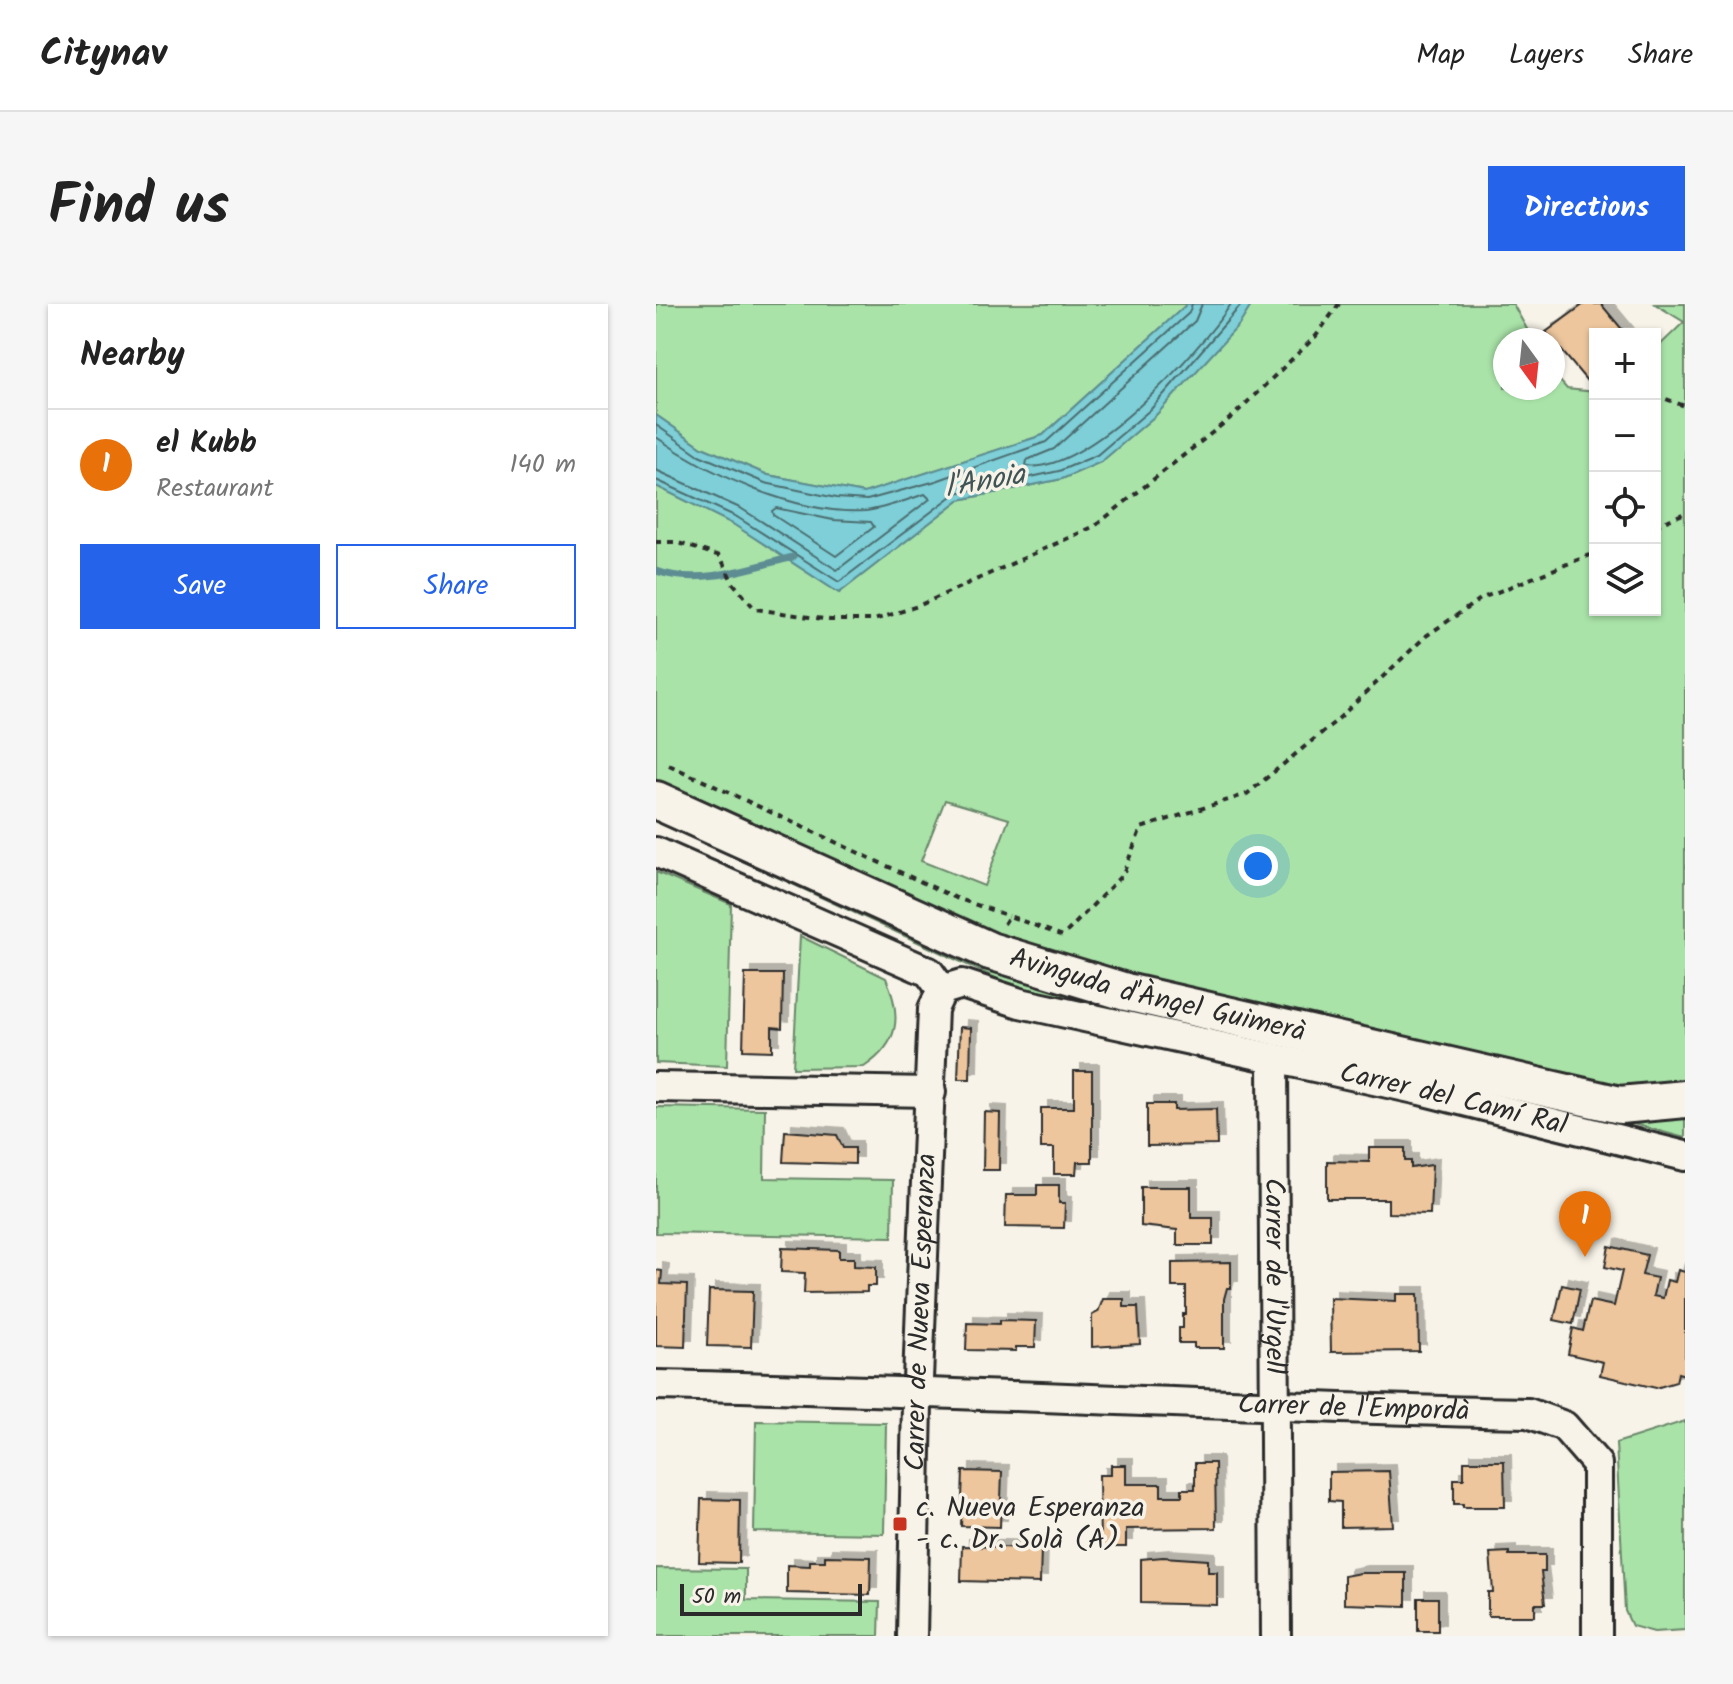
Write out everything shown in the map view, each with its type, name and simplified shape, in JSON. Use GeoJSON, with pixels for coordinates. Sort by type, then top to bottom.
{"type":"FeatureCollection","features":[{"type":"Feature","properties":{"kind":"street","name":"Avinguda d'Àngel Guimerà"},"geometry":{"type":"LineString","coordinates":[[656,800],[990,951],[1126,992],[1620,1105],[1685,1099]]}},
{"type":"Feature","properties":{"kind":"street"},"geometry":{"type":"LineString","coordinates":[[656,852],[929,972],[942,990]]}},
{"type":"Feature","properties":{"kind":"street","name":"Carrer del Camí Ral"},"geometry":{"type":"LineString","coordinates":[[942,990],[962,984],[1020,1003],[1273,1058],[1685,1156]]}},
{"type":"Feature","properties":{"kind":"street","name":"Carrer de Nueva Esperanza"},"geometry":{"type":"LineString","coordinates":[[912,1636],[933,1009],[942,990]]}},
{"type":"Feature","properties":{"kind":"street","name":"Carrer de l'Urgell"},"geometry":{"type":"LineString","coordinates":[[1273,1058],[1276,1636]]}},
{"type":"Feature","properties":{"kind":"street"},"geometry":{"type":"LineString","coordinates":[[656,1087],[931,1092]]}},
{"type":"Feature","properties":{"kind":"street","name":"Carrer de l'Empordà"},"geometry":{"type":"LineString","coordinates":[[656,1385],[918,1390],[1277,1408],[1528,1413],[1564,1426],[1597,1464],[1597,1636]]}},
{"type":"Feature","properties":{"kind":"path"},"geometry":{"type":"LineString","coordinates":[[656,542],[675,542],[721,557],[733,583],[755,609],[830,620],[874,620],[918,606],[1082,532],[1124,505],[1149,481],[1233,416],[1316,336],[1339,304]]}},
{"type":"Feature","properties":{"kind":"path"},"geometry":{"type":"LineString","coordinates":[[1661,397],[1685,406]]}},
{"type":"Feature","properties":{"kind":"path"},"geometry":{"type":"LineString","coordinates":[[1661,523],[1685,513]]}},
{"type":"Feature","properties":{"kind":"path"},"geometry":{"type":"LineString","coordinates":[[669,765],[956,898],[1063,936],[1123,874],[1141,828],[1247,794],[1336,721],[1426,636],[1482,598],[1589,555]]}},
{"type":"Feature","properties":{"kind":"path"},"geometry":{"type":"LineString","coordinates":[[990,951],[1009,916]]}},
{"type":"Feature","properties":{"kind":"green space"},"geometry":{"type":"Polygon","coordinates":[[[656,304],[1187,304],[1043,435],[864,493],[768,475],[702,447],[656,415],[656,304]]]}},
{"type":"Feature","properties":{"kind":"green space"},"geometry":{"type":"Polygon","coordinates":[[[1252,304],[1513,304],[1526,328],[1493,328],[1493,400],[1565,400],[1565,387],[1589,391],[1589,616],[1661,616],[1661,344],[1684,322],[1655,304],[1685,304],[1685,1138],[1600,1115],[1013,986],[656,821],[656,486],[733,524],[839,593],[959,500],[1062,479],[1101,462],[1156,415],[1239,325],[1252,304]],[[945,800],[921,861],[984,886],[1009,819],[945,800]]]}},
{"type":"Feature","properties":{"kind":"green space"},"geometry":{"type":"Polygon","coordinates":[[[656,872],[731,904],[727,1066],[656,1063],[656,872]]]}},
{"type":"Feature","properties":{"kind":"green space"},"geometry":{"type":"Polygon","coordinates":[[[800,936],[886,978],[896,1017],[894,1028],[885,1048],[864,1067],[793,1068],[800,936]]]}},
{"type":"Feature","properties":{"kind":"green space"},"geometry":{"type":"Polygon","coordinates":[[[656,1107],[765,1109],[764,1178],[893,1180],[892,1237],[656,1233],[656,1107]]]}},
{"type":"Feature","properties":{"kind":"green space"},"geometry":{"type":"Polygon","coordinates":[[[756,1421],[886,1423],[884,1534],[754,1532],[756,1421]]]}},
{"type":"Feature","properties":{"kind":"green space"},"geometry":{"type":"Polygon","coordinates":[[[1685,1421],[1685,1630],[1654,1632],[1632,1626],[1625,1611],[1616,1443],[1685,1421]]]}},
{"type":"Feature","properties":{"kind":"green space"},"geometry":{"type":"Polygon","coordinates":[[[656,1568],[746,1569],[746,1600],[880,1602],[879,1636],[656,1636],[656,1568]]]}},
{"type":"Feature","properties":{"kind":"water","name":"l'Anoia"},"geometry":{"type":"Polygon","coordinates":[[[1187,304],[1252,304],[1239,325],[1156,415],[1101,462],[1062,479],[959,500],[839,593],[733,524],[656,486],[656,415],[702,447],[768,475],[864,493],[1043,435],[1187,304]]]}},
{"type":"Feature","properties":{"kind":"building"},"geometry":{"type":"Polygon","coordinates":[[[1584,304],[1601,304],[1621,328],[1589,328],[1587,381],[1565,355],[1565,328],[1551,328],[1584,304]]]}},
{"type":"Feature","properties":{"kind":"building"},"geometry":{"type":"Polygon","coordinates":[[[745,974],[783,974],[782,1028],[772,1027],[772,1051],[743,1050],[745,974]]]}},
{"type":"Feature","properties":{"kind":"building"},"geometry":{"type":"Polygon","coordinates":[[[960,1027],[971,1028],[970,1079],[958,1079],[960,1027]]]}},
{"type":"Feature","properties":{"kind":"building"},"geometry":{"type":"Polygon","coordinates":[[[1074,1071],[1092,1071],[1092,1162],[1077,1162],[1076,1174],[1054,1174],[1054,1148],[1041,1148],[1041,1108],[1074,1108],[1074,1071]]]}},
{"type":"Feature","properties":{"kind":"building"},"geometry":{"type":"Polygon","coordinates":[[[1147,1104],[1174,1104],[1174,1110],[1216,1109],[1217,1145],[1147,1146],[1147,1104]]]}},
{"type":"Feature","properties":{"kind":"building"},"geometry":{"type":"Polygon","coordinates":[[[984,1112],[1000,1113],[999,1170],[983,1170],[984,1112]]]}},
{"type":"Feature","properties":{"kind":"building"},"geometry":{"type":"Polygon","coordinates":[[[785,1131],[837,1135],[843,1148],[855,1148],[855,1164],[783,1162],[785,1131]]]}},
{"type":"Feature","properties":{"kind":"building"},"geometry":{"type":"Polygon","coordinates":[[[1369,1148],[1405,1148],[1405,1161],[1411,1161],[1411,1168],[1432,1165],[1430,1214],[1388,1213],[1388,1199],[1327,1199],[1327,1161],[1369,1162],[1369,1148]]]}},
{"type":"Feature","properties":{"kind":"building"},"geometry":{"type":"Polygon","coordinates":[[[1037,1185],[1059,1185],[1059,1203],[1065,1203],[1064,1228],[1005,1227],[1006,1195],[1037,1195],[1037,1185]]]}},
{"type":"Feature","properties":{"kind":"building"},"geometry":{"type":"Polygon","coordinates":[[[1141,1187],[1191,1187],[1191,1218],[1213,1218],[1213,1245],[1177,1245],[1177,1230],[1141,1226],[1141,1187]]]}},
{"type":"Feature","properties":{"kind":"building"},"geometry":{"type":"Polygon","coordinates":[[[1609,1246],[1647,1255],[1642,1275],[1657,1278],[1653,1296],[1663,1298],[1667,1280],[1675,1282],[1678,1270],[1685,1272],[1685,1375],[1678,1373],[1676,1382],[1656,1388],[1600,1375],[1603,1362],[1568,1354],[1573,1328],[1583,1331],[1590,1301],[1614,1306],[1622,1271],[1605,1267],[1609,1246]]]}},
{"type":"Feature","properties":{"kind":"building"},"geometry":{"type":"Polygon","coordinates":[[[782,1248],[839,1250],[839,1258],[854,1258],[854,1266],[876,1267],[876,1286],[867,1286],[867,1292],[804,1293],[805,1273],[781,1272],[782,1248]]]}},
{"type":"Feature","properties":{"kind":"building"},"geometry":{"type":"Polygon","coordinates":[[[1231,1262],[1231,1288],[1227,1288],[1224,1299],[1224,1348],[1194,1348],[1194,1343],[1179,1343],[1179,1328],[1183,1328],[1183,1314],[1186,1314],[1186,1287],[1172,1287],[1172,1263],[1231,1262]]]}},
{"type":"Feature","properties":{"kind":"building"},"geometry":{"type":"Polygon","coordinates":[[[656,1270],[662,1271],[661,1284],[687,1285],[685,1347],[656,1346],[656,1270]]]}},
{"type":"Feature","properties":{"kind":"building"},"geometry":{"type":"Polygon","coordinates":[[[1562,1285],[1580,1289],[1573,1324],[1554,1320],[1562,1285]]]}},
{"type":"Feature","properties":{"kind":"building"},"geometry":{"type":"Polygon","coordinates":[[[709,1290],[753,1291],[751,1347],[707,1346],[709,1290]]]}},
{"type":"Feature","properties":{"kind":"building"},"geometry":{"type":"Polygon","coordinates":[[[1396,1294],[1418,1294],[1419,1351],[1331,1352],[1330,1298],[1396,1301],[1396,1294]]]}},
{"type":"Feature","properties":{"kind":"building"},"geometry":{"type":"Polygon","coordinates":[[[1103,1299],[1124,1299],[1124,1307],[1138,1307],[1140,1344],[1092,1347],[1092,1315],[1098,1312],[1103,1299]]]}},
{"type":"Feature","properties":{"kind":"building"},"geometry":{"type":"Polygon","coordinates":[[[1000,1320],[1036,1321],[1035,1347],[1016,1347],[1016,1351],[966,1350],[967,1323],[1000,1324],[1000,1320]]]}},
{"type":"Feature","properties":{"kind":"building"},"geometry":{"type":"Polygon","coordinates":[[[1464,1461],[1504,1461],[1505,1507],[1463,1507],[1463,1504],[1454,1504],[1454,1479],[1464,1479],[1464,1461]]]}},
{"type":"Feature","properties":{"kind":"building"},"geometry":{"type":"Polygon","coordinates":[[[1195,1463],[1215,1463],[1216,1528],[1126,1529],[1126,1547],[1100,1547],[1099,1475],[1111,1475],[1111,1465],[1126,1465],[1126,1484],[1161,1484],[1161,1496],[1182,1496],[1182,1489],[1195,1489],[1195,1463]]]}},
{"type":"Feature","properties":{"kind":"building"},"geometry":{"type":"Polygon","coordinates":[[[963,1471],[1002,1472],[1000,1527],[961,1526],[963,1471]]]}},
{"type":"Feature","properties":{"kind":"building"},"geometry":{"type":"Polygon","coordinates":[[[1389,1471],[1393,1526],[1341,1527],[1341,1502],[1329,1501],[1329,1472],[1389,1471]]]}},
{"type":"Feature","properties":{"kind":"building"},"geometry":{"type":"Polygon","coordinates":[[[701,1499],[740,1500],[739,1563],[699,1562],[701,1499]]]}},
{"type":"Feature","properties":{"kind":"building"},"geometry":{"type":"Polygon","coordinates":[[[962,1546],[1041,1548],[1040,1583],[961,1581],[962,1546]]]}},
{"type":"Feature","properties":{"kind":"building"},"geometry":{"type":"Polygon","coordinates":[[[1509,1552],[1509,1555],[1545,1555],[1545,1572],[1541,1572],[1545,1604],[1535,1604],[1535,1616],[1488,1616],[1488,1592],[1493,1592],[1490,1553],[1509,1552]]]}},
{"type":"Feature","properties":{"kind":"building"},"geometry":{"type":"Polygon","coordinates":[[[825,1556],[871,1557],[870,1595],[787,1593],[787,1565],[810,1566],[810,1561],[825,1561],[825,1556]]]}},
{"type":"Feature","properties":{"kind":"building"},"geometry":{"type":"Polygon","coordinates":[[[1141,1559],[1208,1560],[1208,1572],[1217,1572],[1217,1605],[1141,1603],[1141,1559]]]}},
{"type":"Feature","properties":{"kind":"building"},"geometry":{"type":"Polygon","coordinates":[[[1406,1573],[1406,1606],[1344,1604],[1344,1576],[1406,1573]]]}},
{"type":"Feature","properties":{"kind":"building"},"geometry":{"type":"Polygon","coordinates":[[[1418,1598],[1438,1598],[1438,1631],[1418,1631],[1418,1598]]]}},
{"type":"Feature","properties":{"kind":"waterway"},"geometry":{"type":"LineString","coordinates":[[656,571],[690,577],[708,576],[793,557]]}},
{"type":"Feature","properties":{"kind":"place","name":"el Kubb"},"geometry":{"type":"Point","coordinates":[1585,1257]}},
{"type":"Feature","properties":{"kind":"place","name":"c. Nueva Esperanza - c. Dr. Solà (A)"},"geometry":{"type":"Point","coordinates":[900,1524]}}]}
